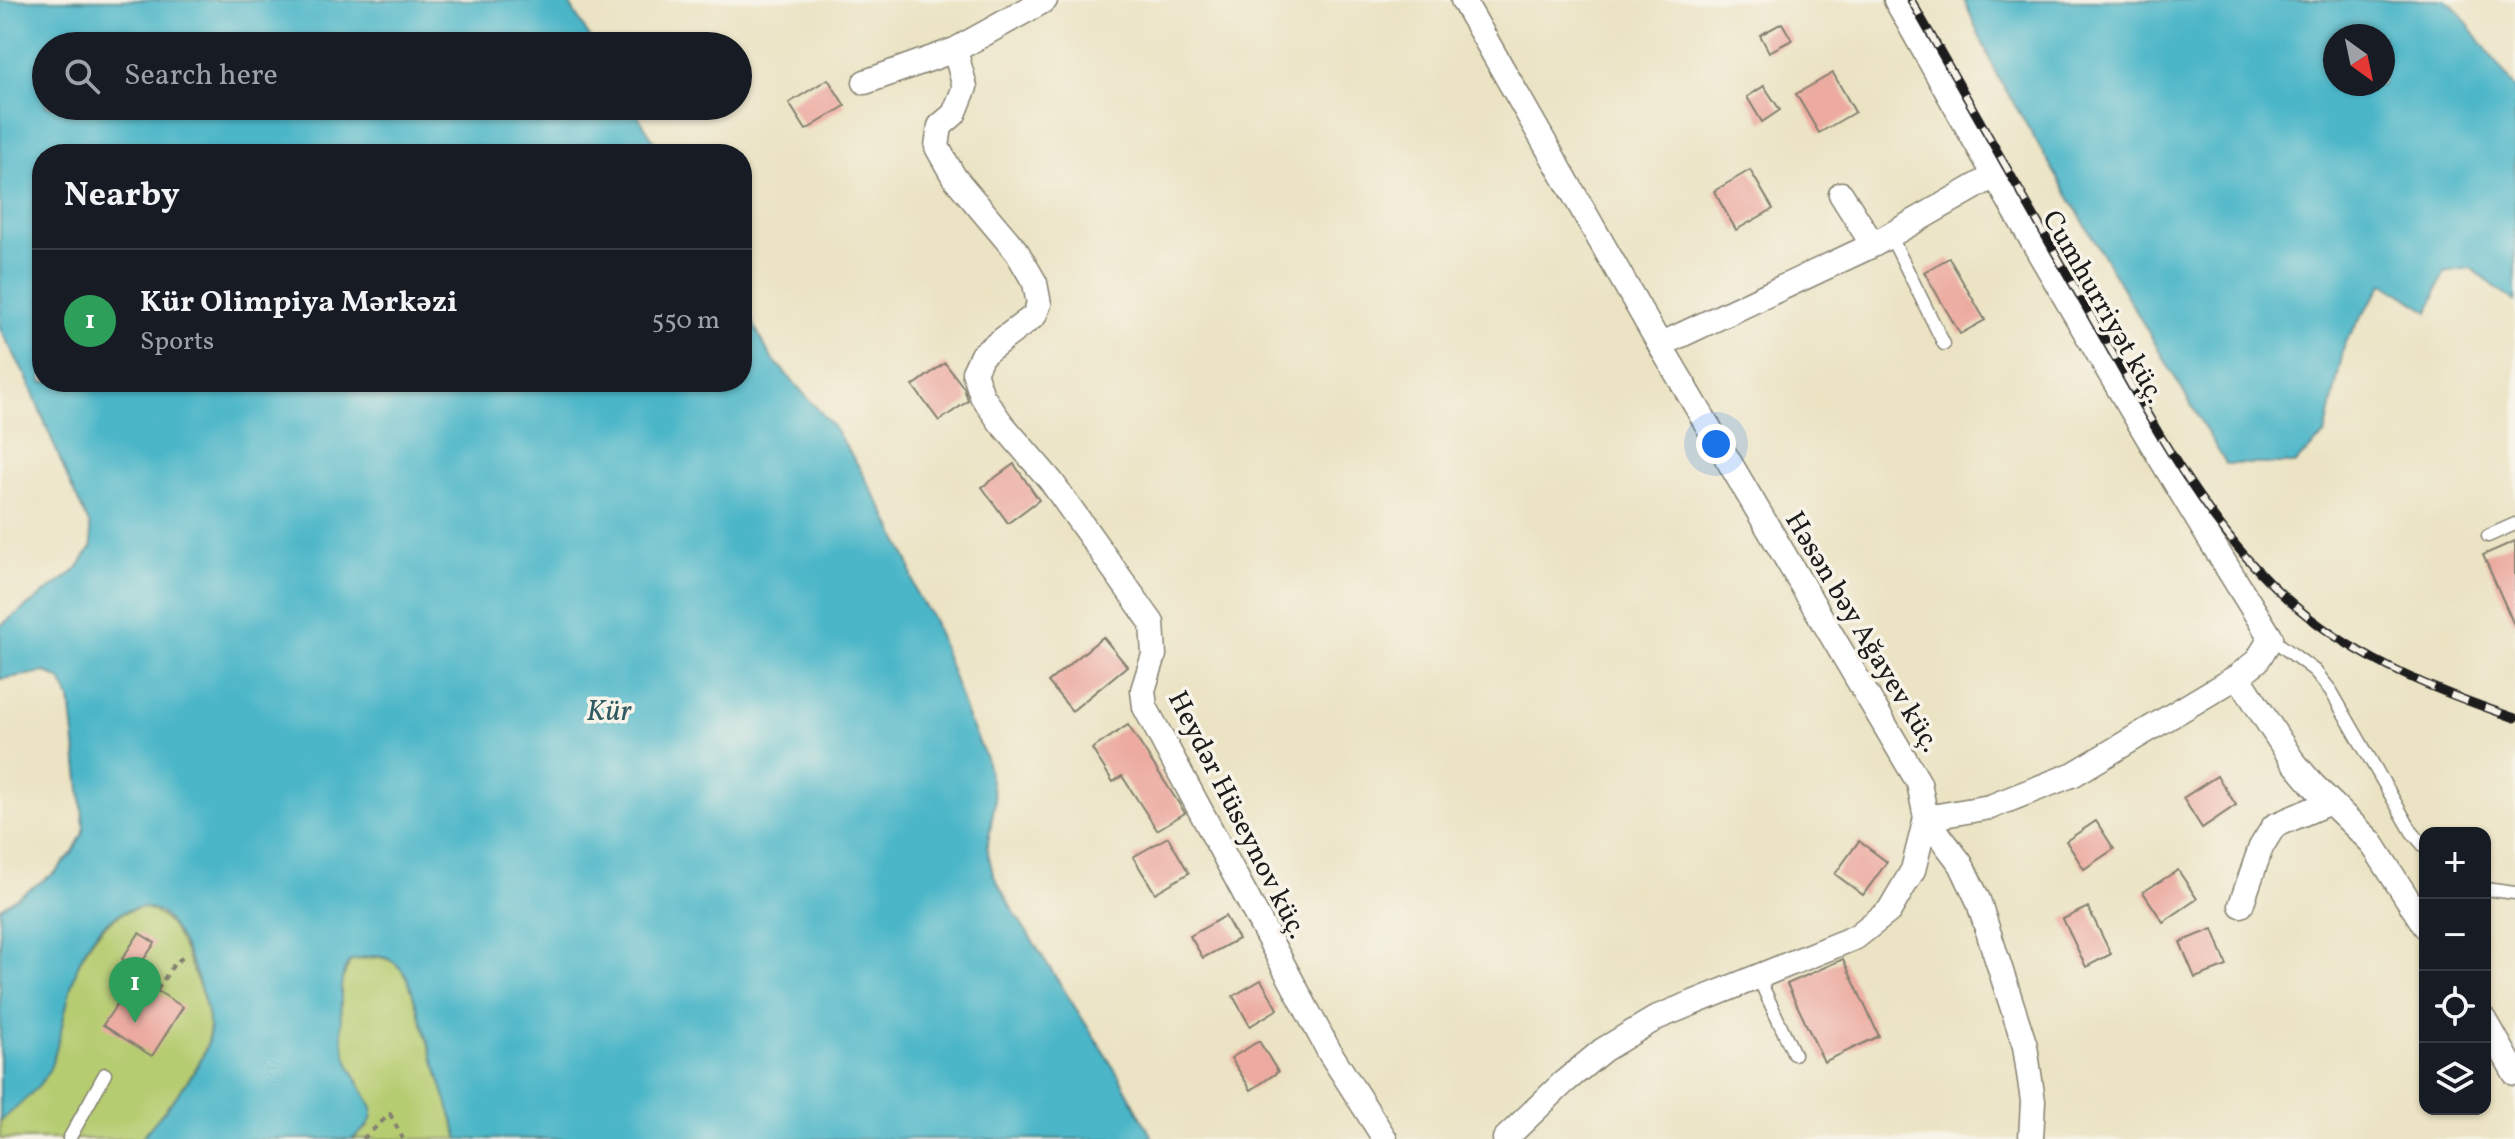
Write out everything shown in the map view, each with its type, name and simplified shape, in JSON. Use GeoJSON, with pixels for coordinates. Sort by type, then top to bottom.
{"type":"FeatureCollection","features":[{"type":"Feature","properties":{"kind":"street"},"geometry":{"type":"LineString","coordinates":[[865,82],[955,50],[1045,0]]}},
{"type":"Feature","properties":{"kind":"street","name":"Həsən bəy Ağayev küç."},"geometry":{"type":"LineString","coordinates":[[1463,0],[1660,345],[1919,783],[1926,818],[1913,870],[1889,911],[1856,937],[1658,1017],[1603,1050],[1563,1083],[1505,1139]]}},
{"type":"Feature","properties":{"kind":"street","name":"Cumhurriyət küç."},"geometry":{"type":"LineString","coordinates":[[1896,0],[1994,176],[2186,503],[2271,638]]}},
{"type":"Feature","properties":{"kind":"street","name":"Heydər Hüseynov küç."},"geometry":{"type":"LineString","coordinates":[[955,50],[965,87],[954,114],[940,126],[937,147],[954,177],[1017,252],[1035,283],[1039,304],[1034,316],[982,355],[974,372],[982,396],[1051,481],[1152,623],[1154,655],[1143,690],[1145,707],[1330,1053],[1385,1139]]}},
{"type":"Feature","properties":{"kind":"street"},"geometry":{"type":"LineString","coordinates":[[1660,345],[1881,240],[1994,176]]}},
{"type":"Feature","properties":{"kind":"street"},"geometry":{"type":"LineString","coordinates":[[1841,194],[1881,240]]}},
{"type":"Feature","properties":{"kind":"street"},"geometry":{"type":"LineString","coordinates":[[2031,1139],[2033,1101],[2025,1046],[1983,914],[1961,864],[1926,818],[1990,807],[2074,774],[2238,676],[2257,661],[2271,638]]}},
{"type":"Feature","properties":{"kind":"street"},"geometry":{"type":"LineString","coordinates":[[2238,676],[2292,760],[2371,842],[2419,917]]}},
{"type":"Feature","properties":{"kind":"street"},"geometry":{"type":"LineString","coordinates":[[2241,905],[2261,847],[2274,826],[2330,802]]}},
{"type":"Feature","properties":{"kind":"street"},"geometry":{"type":"LineString","coordinates":[[2491,1031],[2515,1073]]}},
{"type":"Feature","properties":{"kind":"lane"},"geometry":{"type":"LineString","coordinates":[[1881,240],[1944,344]]}},
{"type":"Feature","properties":{"kind":"lane"},"geometry":{"type":"LineString","coordinates":[[2488,536],[2515,524]]}},
{"type":"Feature","properties":{"kind":"lane"},"geometry":{"type":"LineString","coordinates":[[2271,638],[2315,671],[2331,691],[2419,840]]}},
{"type":"Feature","properties":{"kind":"lane"},"geometry":{"type":"LineString","coordinates":[[2491,890],[2515,893]]}},
{"type":"Feature","properties":{"kind":"lane"},"geometry":{"type":"LineString","coordinates":[[1758,977],[1794,1054]]}},
{"type":"Feature","properties":{"kind":"lane"},"geometry":{"type":"LineString","coordinates":[[69,1139],[105,1074]]}},
{"type":"Feature","properties":{"kind":"path"},"geometry":{"type":"LineString","coordinates":[[157,990],[174,964],[186,955]]}},
{"type":"Feature","properties":{"kind":"path"},"geometry":{"type":"LineString","coordinates":[[363,1139],[390,1114],[403,1139]]}},
{"type":"Feature","properties":{"kind":"green space"},"geometry":{"type":"Polygon","coordinates":[[[142,907],[164,918],[174,931],[204,1000],[209,1030],[202,1057],[193,1072],[141,1139],[0,1139],[0,1121],[30,1094],[46,1073],[71,983],[90,943],[103,927],[120,915],[142,907]]]}},
{"type":"Feature","properties":{"kind":"green space"},"geometry":{"type":"Polygon","coordinates":[[[378,957],[396,964],[408,979],[459,1139],[352,1139],[367,1128],[371,1105],[347,1061],[340,1033],[341,983],[350,961],[378,957]]]}},
{"type":"Feature","properties":{"kind":"water","name":"Kür"},"geometry":{"type":"Polygon","coordinates":[[[0,0],[567,0],[586,32],[32,32],[32,120],[641,120],[656,144],[32,144],[32,391],[0,329],[0,0]]]}},
{"type":"Feature","properties":{"kind":"water"},"geometry":{"type":"Polygon","coordinates":[[[1964,0],[2447,0],[2457,9],[2515,89],[2515,302],[2471,268],[2444,272],[2429,312],[2384,283],[2345,342],[2325,435],[2294,464],[2226,464],[1996,73],[1964,0]]]}},
{"type":"Feature","properties":{"kind":"water","name":"Kür"},"geometry":{"type":"Polygon","coordinates":[[[752,321],[770,356],[832,425],[886,515],[909,563],[916,593],[933,619],[967,716],[986,758],[995,801],[987,848],[993,874],[1119,1076],[1153,1139],[459,1139],[408,979],[390,960],[368,956],[350,961],[341,983],[341,1031],[346,1056],[372,1107],[370,1122],[360,1133],[352,1139],[141,1139],[180,1091],[198,1064],[209,1038],[206,1009],[186,950],[167,919],[158,911],[143,908],[128,910],[108,922],[93,938],[74,978],[50,1068],[35,1089],[0,1121],[0,908],[56,872],[73,852],[84,826],[70,699],[61,680],[46,672],[0,679],[0,626],[76,570],[92,546],[89,523],[33,392],[752,392],[752,321]]]}},
{"type":"Feature","properties":{"kind":"building"},"geometry":{"type":"Polygon","coordinates":[[[1782,23],[1792,40],[1769,52],[1760,35],[1782,23]]]}},
{"type":"Feature","properties":{"kind":"building"},"geometry":{"type":"Polygon","coordinates":[[[1833,73],[1855,112],[1819,133],[1796,94],[1833,73]]]}},
{"type":"Feature","properties":{"kind":"building"},"geometry":{"type":"Polygon","coordinates":[[[828,79],[845,106],[806,130],[789,103],[828,79]]]}},
{"type":"Feature","properties":{"kind":"building"},"geometry":{"type":"Polygon","coordinates":[[[1764,86],[1780,110],[1762,122],[1747,97],[1764,86]]]}},
{"type":"Feature","properties":{"kind":"building"},"geometry":{"type":"Polygon","coordinates":[[[1750,170],[1773,209],[1736,230],[1714,191],[1750,170]]]}},
{"type":"Feature","properties":{"kind":"building"},"geometry":{"type":"Polygon","coordinates":[[[1949,258],[1985,320],[1960,334],[1924,272],[1949,258]]]}},
{"type":"Feature","properties":{"kind":"building"},"geometry":{"type":"Polygon","coordinates":[[[945,363],[964,388],[968,401],[939,421],[913,386],[945,363]]]}},
{"type":"Feature","properties":{"kind":"building"},"geometry":{"type":"Polygon","coordinates":[[[1014,464],[1039,500],[1008,523],[982,487],[1014,464]]]}},
{"type":"Feature","properties":{"kind":"building"},"geometry":{"type":"Polygon","coordinates":[[[2515,541],[2515,627],[2483,555],[2515,541]]]}},
{"type":"Feature","properties":{"kind":"building"},"geometry":{"type":"Polygon","coordinates":[[[1103,637],[1127,666],[1072,711],[1048,682],[1103,637]]]}},
{"type":"Feature","properties":{"kind":"building"},"geometry":{"type":"Polygon","coordinates":[[[1128,725],[1185,813],[1157,830],[1122,776],[1113,782],[1092,749],[1128,725]]]}},
{"type":"Feature","properties":{"kind":"building"},"geometry":{"type":"Polygon","coordinates":[[[2217,776],[2236,805],[2202,828],[2183,798],[2217,776]]]}},
{"type":"Feature","properties":{"kind":"building"},"geometry":{"type":"Polygon","coordinates":[[[2096,821],[2114,849],[2084,869],[2066,841],[2096,821]]]}},
{"type":"Feature","properties":{"kind":"building"},"geometry":{"type":"Polygon","coordinates":[[[1168,837],[1189,873],[1155,893],[1133,857],[1168,837]]]}},
{"type":"Feature","properties":{"kind":"building"},"geometry":{"type":"Polygon","coordinates":[[[1859,841],[1887,862],[1863,895],[1835,874],[1859,841]]]}},
{"type":"Feature","properties":{"kind":"building"},"geometry":{"type":"Polygon","coordinates":[[[2178,870],[2197,899],[2163,922],[2143,892],[2178,870]]]}},
{"type":"Feature","properties":{"kind":"building"},"geometry":{"type":"Polygon","coordinates":[[[2088,907],[2111,954],[2086,967],[2063,919],[2088,907]]]}},
{"type":"Feature","properties":{"kind":"building"},"geometry":{"type":"Polygon","coordinates":[[[1225,916],[1238,939],[1203,958],[1190,936],[1225,916]]]}},
{"type":"Feature","properties":{"kind":"building"},"geometry":{"type":"Polygon","coordinates":[[[2213,929],[2227,966],[2195,978],[2180,942],[2213,929]]]}},
{"type":"Feature","properties":{"kind":"building"},"geometry":{"type":"Polygon","coordinates":[[[139,933],[155,943],[137,969],[122,959],[139,933]]]}},
{"type":"Feature","properties":{"kind":"building"},"geometry":{"type":"Polygon","coordinates":[[[1843,959],[1879,1036],[1824,1062],[1787,984],[1843,959]]]}},
{"type":"Feature","properties":{"kind":"building"},"geometry":{"type":"Polygon","coordinates":[[[135,977],[183,1007],[152,1056],[103,1025],[135,977]]]}},
{"type":"Feature","properties":{"kind":"building"},"geometry":{"type":"Polygon","coordinates":[[[1261,980],[1278,1009],[1250,1026],[1233,996],[1261,980]]]}},
{"type":"Feature","properties":{"kind":"building"},"geometry":{"type":"Polygon","coordinates":[[[1259,1041],[1278,1072],[1251,1090],[1231,1058],[1259,1041]]]}},
{"type":"Feature","properties":{"kind":"railway"},"geometry":{"type":"LineString","coordinates":[[1911,0],[2161,437],[2237,547],[2300,610],[2349,645],[2430,686],[2515,718]]}},
{"type":"Feature","properties":{"kind":"place","name":"Kür Olimpiya Mərkəzi"},"geometry":{"type":"Point","coordinates":[135,1023]}}]}
